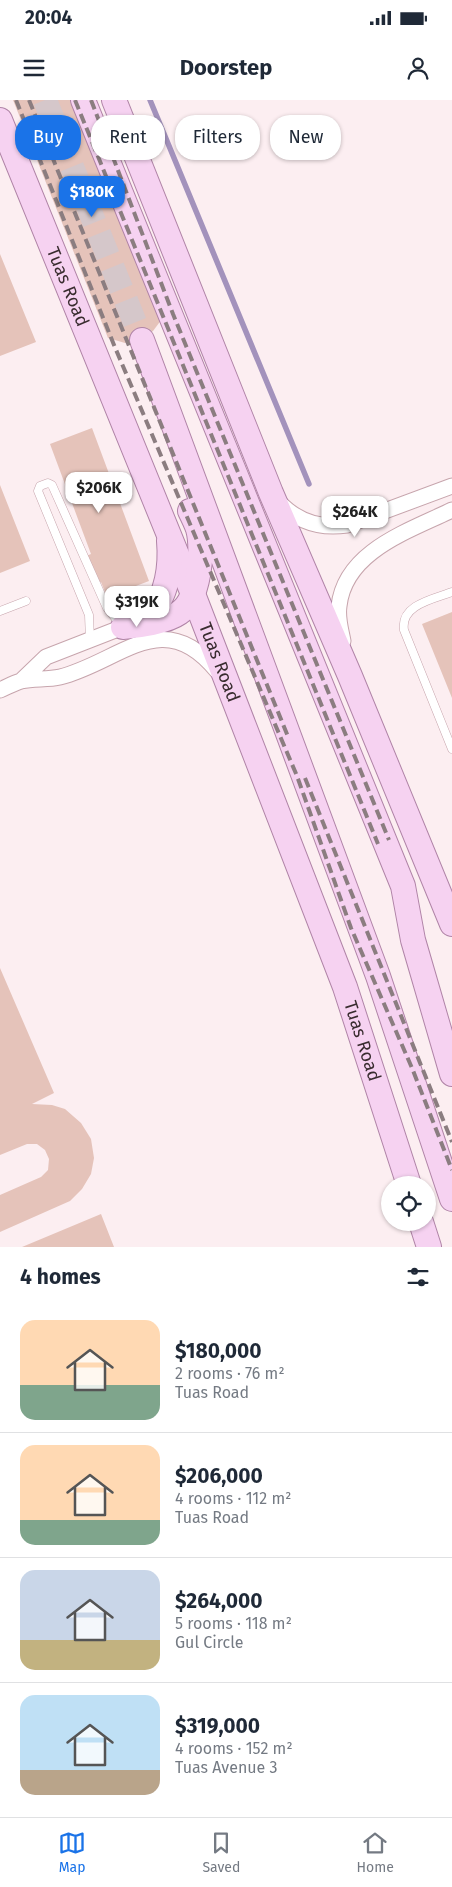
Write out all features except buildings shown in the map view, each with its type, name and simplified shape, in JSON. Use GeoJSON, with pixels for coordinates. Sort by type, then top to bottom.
{"type":"FeatureCollection","features":[{"type":"Feature","properties":{"kind":"main road"},"geometry":{"type":"LineString","coordinates":[[83,100],[403,886],[413,940],[452,1074]]}},
{"type":"Feature","properties":{"kind":"main road"},"geometry":{"type":"LineString","coordinates":[[114,100],[271,493],[350,676],[452,924]]}},
{"type":"Feature","properties":{"kind":"main road","name":"Tuas Road"},"geometry":{"type":"LineString","coordinates":[[0,120],[168,530],[345,986],[406,1176]]}},
{"type":"Feature","properties":{"kind":"main road","name":"Tuas Road"},"geometry":{"type":"LineString","coordinates":[[142,340],[378,976],[452,1199]]}},
{"type":"Feature","properties":{"kind":"main road"},"geometry":{"type":"LineString","coordinates":[[123,627],[142,626],[180,613],[193,594],[201,558],[198,530],[178,481],[183,451]]}},
{"type":"Feature","properties":{"kind":"main road"},"geometry":{"type":"LineString","coordinates":[[123,627],[150,612],[163,594],[170,552],[168,530]]}},
{"type":"Feature","properties":{"kind":"main road"},"geometry":{"type":"LineString","coordinates":[[413,940],[452,1029]]}},
{"type":"Feature","properties":{"kind":"main road"},"geometry":{"type":"LineString","coordinates":[[424,1231],[429,1247]]}},
{"type":"Feature","properties":{"kind":"street"},"geometry":{"type":"LineString","coordinates":[[271,493],[287,511],[296,517],[320,526],[330,527],[347,525],[452,486]]}},
{"type":"Feature","properties":{"kind":"street"},"geometry":{"type":"LineString","coordinates":[[350,676],[338,607],[351,574],[370,553],[383,544],[452,510]]}},
{"type":"Feature","properties":{"kind":"street"},"geometry":{"type":"LineString","coordinates":[[21,681],[46,657],[123,627]]}},
{"type":"Feature","properties":{"kind":"street"},"geometry":{"type":"LineString","coordinates":[[0,690],[21,681],[60,677],[140,643],[162,639],[179,640],[199,651],[229,686]]}},
{"type":"Feature","properties":{"kind":"lane"},"geometry":{"type":"LineString","coordinates":[[90,640],[89,616],[38,490],[40,486],[46,483],[52,485],[107,608],[123,627]]}},
{"type":"Feature","properties":{"kind":"lane"},"geometry":{"type":"LineString","coordinates":[[452,592],[413,608],[406,613],[403,622],[404,630],[452,746]]}},
{"type":"Feature","properties":{"kind":"lane"},"geometry":{"type":"LineString","coordinates":[[0,611],[26,601]]}},
{"type":"Feature","properties":{"kind":"waterway"},"geometry":{"type":"LineString","coordinates":[[150,100],[309,484]]}},
{"type":"Feature","properties":{"kind":"tunnel"},"geometry":{"type":"LineString","coordinates":[[45,100],[142,340]]}},
{"type":"Feature","properties":{"kind":"railway"},"geometry":{"type":"LineString","coordinates":[[16,100],[114,345],[297,776],[351,928],[412,1068],[452,1170]]}},
{"type":"Feature","properties":{"kind":"railway"},"geometry":{"type":"LineString","coordinates":[[29,100],[289,739]]}},
{"type":"Feature","properties":{"kind":"railway"},"geometry":{"type":"LineString","coordinates":[[75,100],[378,844]]}},
{"type":"Feature","properties":{"kind":"railway"},"geometry":{"type":"LineString","coordinates":[[91,100],[173,314],[389,840]]}},
{"type":"Feature","properties":{"kind":"railway"},"geometry":{"type":"LineString","coordinates":[[305,778],[452,1142]]}}]}
